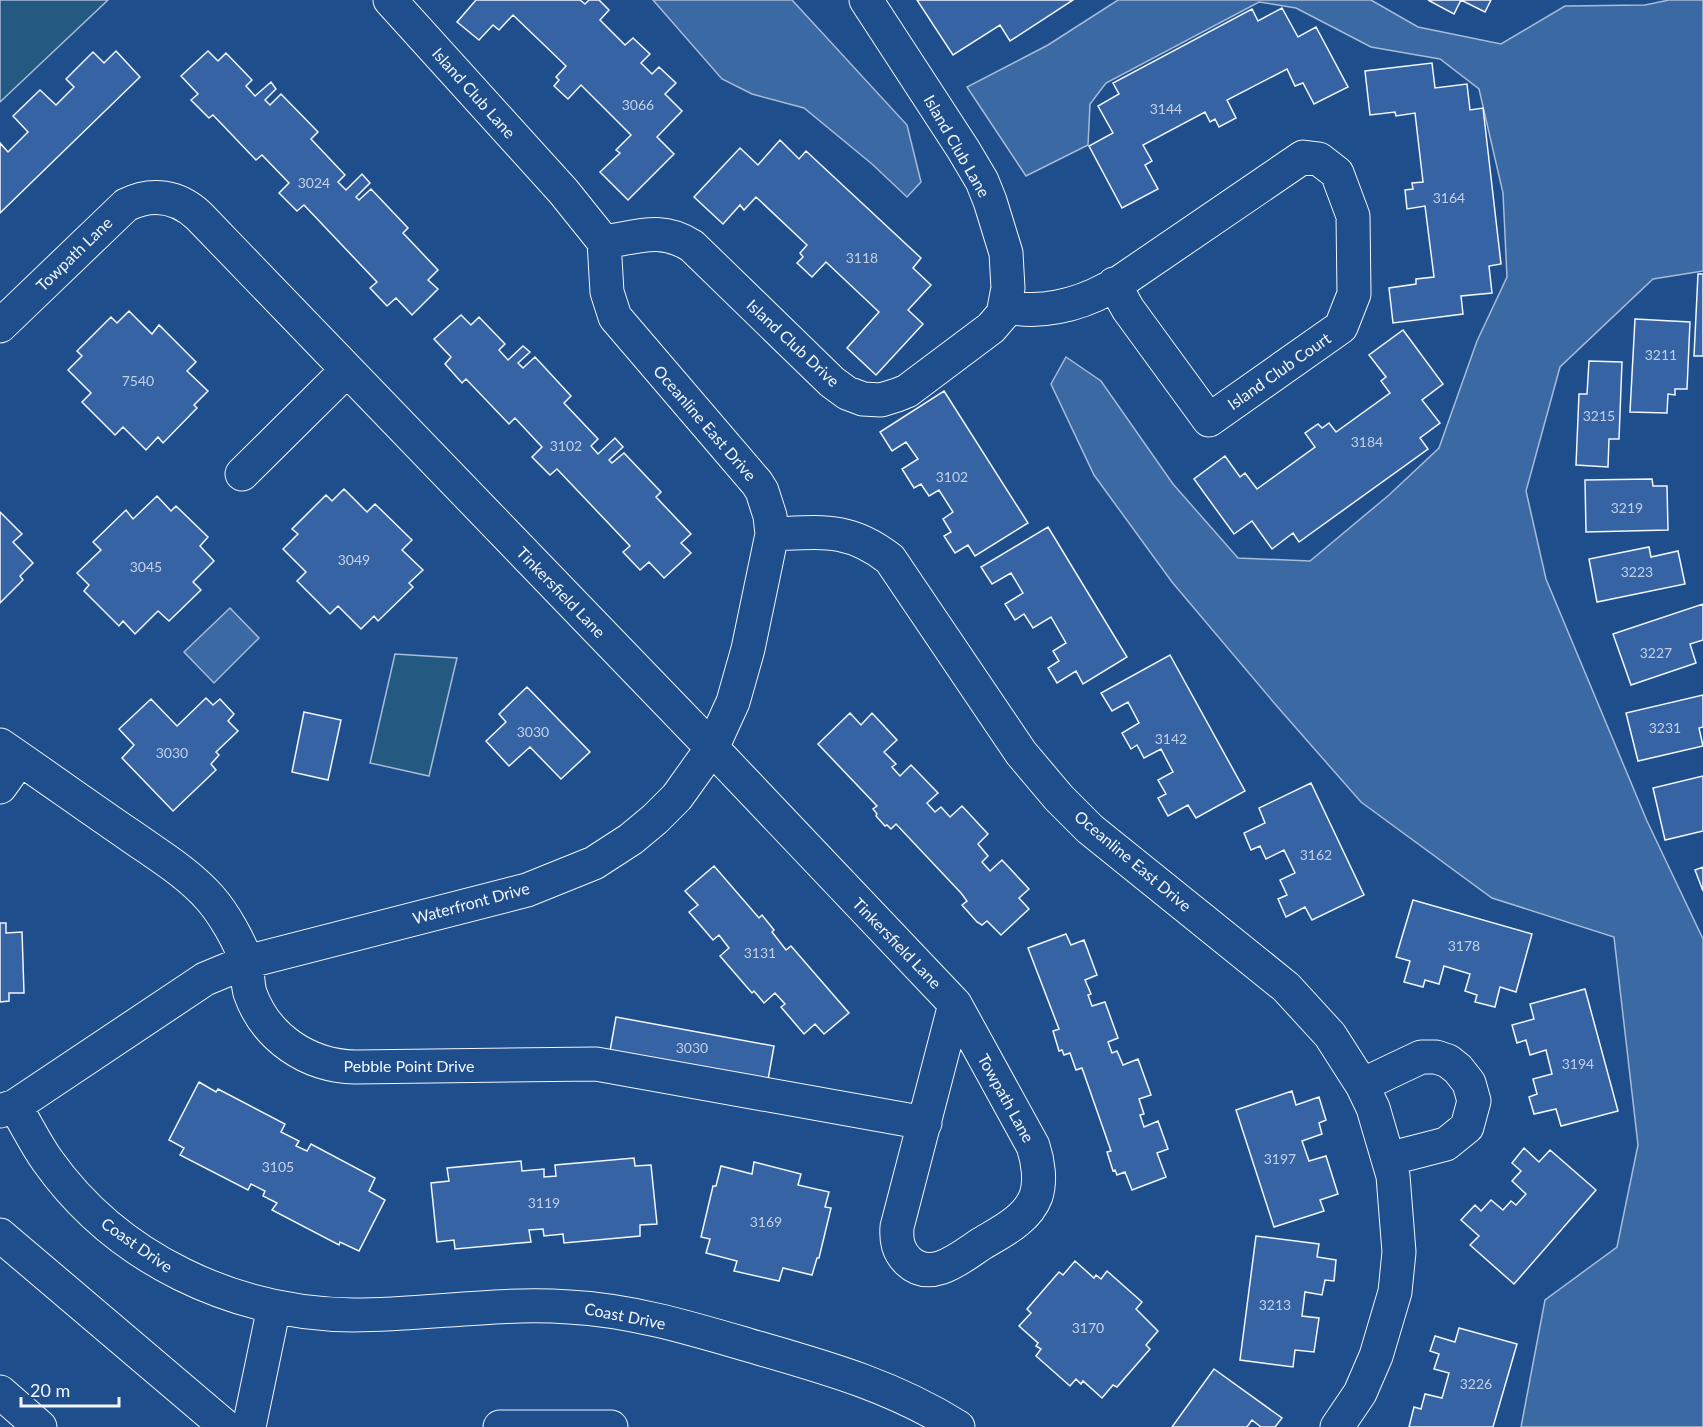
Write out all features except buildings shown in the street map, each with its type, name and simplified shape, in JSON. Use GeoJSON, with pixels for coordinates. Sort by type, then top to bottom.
{"type":"FeatureCollection","features":[{"type":"Feature","properties":{"kind":"street","name":"Island Club Lane"},"geometry":{"type":"LineString","coordinates":[[390,0],[563,191],[604,242]]}},
{"type":"Feature","properties":{"kind":"street","name":"Island Club Lane"},"geometry":{"type":"LineString","coordinates":[[866,0],[982,181],[1006,253],[1008,288],[1005,306]]}},
{"type":"Feature","properties":{"kind":"street","name":"Island Club Court"},"geometry":{"type":"LineString","coordinates":[[1005,306],[1022,310],[1040,310],[1090,296],[1114,284],[1303,157],[1319,159],[1337,173],[1353,216],[1354,294],[1341,327],[1209,420],[1128,309],[1114,284]]}},
{"type":"Feature","properties":{"kind":"street","name":"Towpath Lane"},"geometry":{"type":"LineString","coordinates":[[0,326],[116,213],[134,201],[156,197]]}},
{"type":"Feature","properties":{"kind":"street","name":"Tinkersfield Lane"},"geometry":{"type":"LineString","coordinates":[[156,197],[173,200],[193,210],[712,748],[955,1004]]}},
{"type":"Feature","properties":{"kind":"street","name":"Island Club Drive"},"geometry":{"type":"LineString","coordinates":[[604,242],[657,234],[679,238],[692,246],[832,382],[848,393],[863,399],[881,400],[907,391],[991,328],[1003,314],[1005,306]]}},
{"type":"Feature","properties":{"kind":"street","name":"Oceanline East Drive"},"geometry":{"type":"LineString","coordinates":[[604,242],[607,292],[615,317],[757,483],[770,516],[772,534],[839,533],[865,543],[890,559],[1021,753],[1059,798],[1090,829],[1286,987],[1330,1035],[1362,1085],[1373,1108],[1393,1176],[1399,1243],[1395,1292],[1376,1356],[1366,1381],[1337,1427]]}},
{"type":"Feature","properties":{"kind":"street"},"geometry":{"type":"LineString","coordinates":[[242,474],[347,369]]}},
{"type":"Feature","properties":{"kind":"street","name":"Waterfront Drive"},"geometry":{"type":"LineString","coordinates":[[7,1109],[205,979],[246,962],[527,890],[594,864],[631,839],[677,797],[712,748],[734,702],[748,649],[772,534]]}},
{"type":"Feature","properties":{"kind":"street"},"geometry":{"type":"LineString","coordinates":[[0,787],[10,752]]}},
{"type":"Feature","properties":{"kind":"street","name":"Pebble Point Drive"},"geometry":{"type":"LineString","coordinates":[[10,752],[197,885],[224,915],[246,962],[246,977],[256,1006],[284,1042],[309,1058],[340,1067],[596,1064],[925,1122]]}},
{"type":"Feature","properties":{"kind":"street","name":"Towpath Lane"},"geometry":{"type":"LineString","coordinates":[[955,1004],[1033,1146],[1038,1163],[1038,1190],[1025,1214],[1012,1225],[949,1265],[935,1270],[925,1270],[911,1264],[900,1251],[896,1236],[897,1227],[955,1004]]}},
{"type":"Feature","properties":{"kind":"street"},"geometry":{"type":"LineString","coordinates":[[1362,1085],[1421,1057],[1448,1061],[1469,1083],[1474,1101],[1467,1127],[1446,1144],[1388,1159]]}},
{"type":"Feature","properties":{"kind":"street","name":"Coast Drive"},"geometry":{"type":"LineString","coordinates":[[7,1109],[64,1182],[95,1214],[130,1244],[156,1261],[209,1288],[274,1307],[325,1314],[356,1315],[539,1305],[585,1308],[631,1315],[724,1338],[846,1374],[896,1393],[958,1427]]}},
{"type":"Feature","properties":{"kind":"street"},"geometry":{"type":"LineString","coordinates":[[0,1235],[226,1427]]}},
{"type":"Feature","properties":{"kind":"street"},"geometry":{"type":"LineString","coordinates":[[249,1427],[274,1307]]}},
{"type":"Feature","properties":{"kind":"street"},"geometry":{"type":"LineString","coordinates":[[0,1392],[40,1427]]}},
{"type":"Feature","properties":{"kind":"street"},"geometry":{"type":"LineString","coordinates":[[500,1427],[611,1427]]}},
{"type":"Feature","properties":{"kind":"shaded area"},"geometry":{"type":"Polygon","coordinates":[[[0,0],[108,0],[0,102],[0,0]]]}},
{"type":"Feature","properties":{"kind":"shaded area"},"geometry":{"type":"Polygon","coordinates":[[[653,0],[792,0],[907,125],[921,182],[907,197],[872,164],[804,108],[752,94],[722,79],[653,0]]]}},
{"type":"Feature","properties":{"kind":"shaded area"},"geometry":{"type":"Polygon","coordinates":[[[1118,0],[1371,0],[1418,27],[1501,44],[1565,6],[1645,5],[1669,0],[1703,0],[1703,271],[1653,279],[1560,367],[1526,491],[1546,579],[1647,821],[1703,939],[1703,1427],[1521,1427],[1545,1300],[1617,1247],[1638,1145],[1614,937],[1492,898],[1361,802],[1172,582],[1094,475],[1051,384],[1066,357],[1101,381],[1173,484],[1238,558],[1310,561],[1389,495],[1439,448],[1477,341],[1507,277],[1503,193],[1479,89],[1440,59],[1371,47],[1296,8],[1259,2],[1106,83],[1090,104],[1088,145],[1026,176],[967,87],[1048,45],[1118,0]]]}},
{"type":"Feature","properties":{"kind":"shaded area"},"geometry":{"type":"Polygon","coordinates":[[[230,608],[259,638],[214,683],[184,652],[230,608]]]}},
{"type":"Feature","properties":{"kind":"shaded area"},"geometry":{"type":"Polygon","coordinates":[[[395,654],[457,658],[429,776],[370,763],[395,654]]]}}]}
